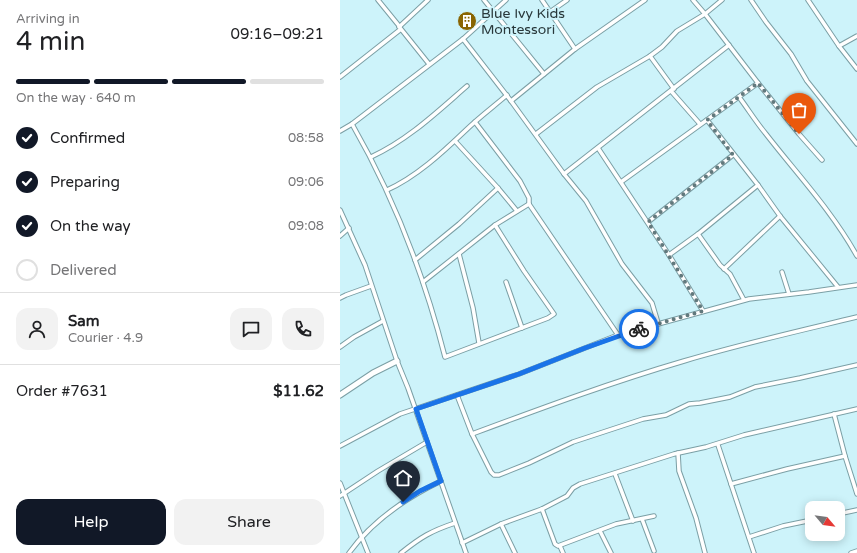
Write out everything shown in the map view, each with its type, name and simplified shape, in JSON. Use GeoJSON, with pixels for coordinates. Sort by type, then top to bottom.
{"type":"FeatureCollection","features":[{"type":"Feature","properties":{"kind":"street"},"geometry":{"type":"LineString","coordinates":[[378,0],[429,64]]}},
{"type":"Feature","properties":{"kind":"street"},"geometry":{"type":"LineString","coordinates":[[340,78],[400,28],[428,0]]}},
{"type":"Feature","properties":{"kind":"street"},"geometry":{"type":"LineString","coordinates":[[484,0],[544,74]]}},
{"type":"Feature","properties":{"kind":"street"},"geometry":{"type":"LineString","coordinates":[[340,131],[352,124],[463,39],[506,0]]}},
{"type":"Feature","properties":{"kind":"street"},"geometry":{"type":"LineString","coordinates":[[542,0],[575,49]]}},
{"type":"Feature","properties":{"kind":"street"},"geometry":{"type":"LineString","coordinates":[[550,12],[567,0]]}},
{"type":"Feature","properties":{"kind":"street"},"geometry":{"type":"LineString","coordinates":[[511,101],[575,49],[645,0]]}},
{"type":"Feature","properties":{"kind":"street"},"geometry":{"type":"LineString","coordinates":[[693,0],[706,14],[799,134],[822,160]]}},
{"type":"Feature","properties":{"kind":"street"},"geometry":{"type":"LineString","coordinates":[[536,134],[598,87],[650,56],[662,47],[677,31],[706,14],[722,0]]}},
{"type":"Feature","properties":{"kind":"street"},"geometry":{"type":"LineString","coordinates":[[751,0],[794,58],[807,81],[857,144]]}},
{"type":"Feature","properties":{"kind":"street"},"geometry":{"type":"LineString","coordinates":[[808,0],[839,46],[857,69]]}},
{"type":"Feature","properties":{"kind":"street"},"geometry":{"type":"LineString","coordinates":[[839,46],[857,36]]}},
{"type":"Feature","properties":{"kind":"street"},"geometry":{"type":"LineString","coordinates":[[463,39],[507,94],[564,174],[586,201],[622,264],[652,303],[658,323]]}},
{"type":"Feature","properties":{"kind":"street"},"geometry":{"type":"LineString","coordinates":[[564,174],[729,45]]}},
{"type":"Feature","properties":{"kind":"street"},"geometry":{"type":"LineString","coordinates":[[650,56],[673,90],[700,124]]}},
{"type":"Feature","properties":{"kind":"street"},"geometry":{"type":"LineString","coordinates":[[621,182],[758,83]]}},
{"type":"Feature","properties":{"kind":"street"},"geometry":{"type":"LineString","coordinates":[[371,157],[387,150],[430,119],[467,86]]}},
{"type":"Feature","properties":{"kind":"street"},"geometry":{"type":"LineString","coordinates":[[387,190],[407,179],[455,141],[507,94]]}},
{"type":"Feature","properties":{"kind":"street"},"geometry":{"type":"LineString","coordinates":[[739,97],[765,134],[822,203],[857,256]]}},
{"type":"Feature","properties":{"kind":"street"},"geometry":{"type":"LineString","coordinates":[[707,120],[758,185],[780,216],[838,287]]}},
{"type":"Feature","properties":{"kind":"street"},"geometry":{"type":"LineString","coordinates":[[475,122],[520,181],[529,198],[529,204],[618,335]]}},
{"type":"Feature","properties":{"kind":"street"},"geometry":{"type":"LineString","coordinates":[[352,124],[371,157],[387,190],[415,260],[445,357],[548,318],[554,314],[524,271],[495,225]]}},
{"type":"Feature","properties":{"kind":"street"},"geometry":{"type":"LineString","coordinates":[[455,141],[517,211]]}},
{"type":"Feature","properties":{"kind":"street"},"geometry":{"type":"LineString","coordinates":[[598,148],[648,222],[703,311]]}},
{"type":"Feature","properties":{"kind":"street"},"geometry":{"type":"LineString","coordinates":[[648,222],[733,155]]}},
{"type":"Feature","properties":{"kind":"street"},"geometry":{"type":"LineString","coordinates":[[669,255],[698,234],[758,185]]}},
{"type":"Feature","properties":{"kind":"street"},"geometry":{"type":"LineString","coordinates":[[415,260],[459,224],[498,188]]}},
{"type":"Feature","properties":{"kind":"street"},"geometry":{"type":"LineString","coordinates":[[423,282],[495,225],[529,204]]}},
{"type":"Feature","properties":{"kind":"street"},"geometry":{"type":"LineString","coordinates":[[340,210],[349,228],[372,286],[383,321],[416,409],[466,553]]}},
{"type":"Feature","properties":{"kind":"street"},"geometry":{"type":"LineString","coordinates":[[724,269],[780,216]]}},
{"type":"Feature","properties":{"kind":"street"},"geometry":{"type":"LineString","coordinates":[[340,236],[349,228]]}},
{"type":"Feature","properties":{"kind":"street"},"geometry":{"type":"LineString","coordinates":[[698,234],[720,265],[732,278],[744,300]]}},
{"type":"Feature","properties":{"kind":"street"},"geometry":{"type":"LineString","coordinates":[[459,254],[473,308],[479,343]]}},
{"type":"Feature","properties":{"kind":"street"},"geometry":{"type":"LineString","coordinates":[[782,272],[789,294]]}},
{"type":"Feature","properties":{"kind":"street"},"geometry":{"type":"LineString","coordinates":[[506,282],[522,328]]}},
{"type":"Feature","properties":{"kind":"street"},"geometry":{"type":"LineString","coordinates":[[340,446],[400,414],[519,374],[618,335],[744,300],[857,285]]}},
{"type":"Feature","properties":{"kind":"street"},"geometry":{"type":"LineString","coordinates":[[340,298],[372,286]]}},
{"type":"Feature","properties":{"kind":"street"},"geometry":{"type":"LineString","coordinates":[[472,434],[594,389],[683,361],[755,341],[857,317]]}},
{"type":"Feature","properties":{"kind":"street"},"geometry":{"type":"LineString","coordinates":[[340,347],[354,337],[383,321]]}},
{"type":"Feature","properties":{"kind":"street"},"geometry":{"type":"LineString","coordinates":[[340,395],[397,360]]}},
{"type":"Feature","properties":{"kind":"street"},"geometry":{"type":"LineString","coordinates":[[457,395],[472,434],[491,472],[499,475],[529,463],[573,442],[643,419],[666,415],[688,404],[730,397],[755,387],[857,365]]}},
{"type":"Feature","properties":{"kind":"street"},"geometry":{"type":"LineString","coordinates":[[462,543],[501,524],[542,509],[567,496],[573,488],[580,484],[678,453],[718,444],[744,435],[857,409]]}},
{"type":"Feature","properties":{"kind":"street"},"geometry":{"type":"LineString","coordinates":[[834,414],[857,494]]}},
{"type":"Feature","properties":{"kind":"street"},"geometry":{"type":"LineString","coordinates":[[340,496],[378,471],[427,442]]}},
{"type":"Feature","properties":{"kind":"street"},"geometry":{"type":"LineString","coordinates":[[718,444],[754,553]]}},
{"type":"Feature","properties":{"kind":"street"},"geometry":{"type":"LineString","coordinates":[[678,453],[679,470],[696,518],[705,553]]}},
{"type":"Feature","properties":{"kind":"street"},"geometry":{"type":"LineString","coordinates":[[732,484],[787,469],[845,456]]}},
{"type":"Feature","properties":{"kind":"street"},"geometry":{"type":"LineString","coordinates":[[615,474],[633,521]]}},
{"type":"Feature","properties":{"kind":"street"},"geometry":{"type":"LineString","coordinates":[[349,553],[361,538],[391,510],[420,491],[441,481]]}},
{"type":"Feature","properties":{"kind":"street"},"geometry":{"type":"LineString","coordinates":[[340,483],[368,553]]}},
{"type":"Feature","properties":{"kind":"street"},"geometry":{"type":"LineString","coordinates":[[542,509],[555,544],[560,546],[563,553]]}},
{"type":"Feature","properties":{"kind":"street"},"geometry":{"type":"LineString","coordinates":[[845,513],[857,510]]}},
{"type":"Feature","properties":{"kind":"street"},"geometry":{"type":"LineString","coordinates":[[560,546],[616,524],[654,516]]}},
{"type":"Feature","properties":{"kind":"street"},"geometry":{"type":"LineString","coordinates":[[642,519],[654,552]]}},
{"type":"Feature","properties":{"kind":"street"},"geometry":{"type":"LineString","coordinates":[[749,537],[783,526],[805,521]]}},
{"type":"Feature","properties":{"kind":"street"},"geometry":{"type":"LineString","coordinates":[[401,553],[432,531],[455,523]]}},
{"type":"Feature","properties":{"kind":"street"},"geometry":{"type":"LineString","coordinates":[[501,524],[515,553]]}},
{"type":"Feature","properties":{"kind":"street"},"geometry":{"type":"LineString","coordinates":[[600,530],[611,553]]}},
{"type":"Feature","properties":{"kind":"street"},"geometry":{"type":"LineString","coordinates":[[851,553],[857,551]]}},
{"type":"Feature","properties":{"kind":"way so far"},"geometry":{"type":"LineString","coordinates":[[639,329],[703,311],[648,222],[733,155],[707,120],[758,83],[799,134]]}},
{"type":"Feature","properties":{"kind":"place","name":"Blue Ivy Kids Montessori"},"geometry":{"type":"Point","coordinates":[467,21]}},
{"type":"Feature","properties":{"kind":"route"},"geometry":{"type":"LineString","coordinates":[[403,502],[420,491],[441,481],[416,409],[519,374],[618,335],[639,329]]}}]}
